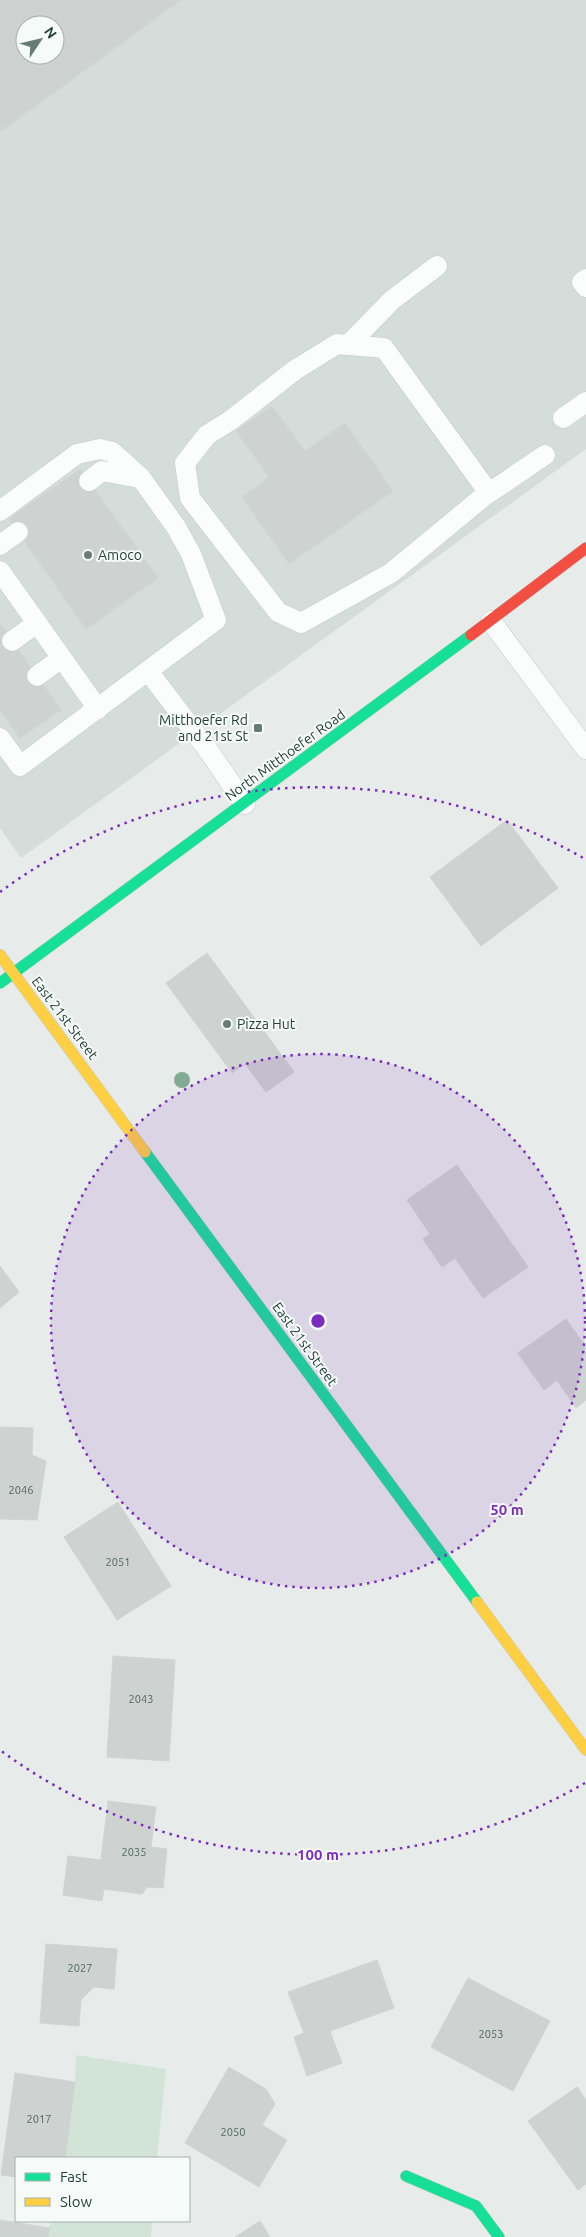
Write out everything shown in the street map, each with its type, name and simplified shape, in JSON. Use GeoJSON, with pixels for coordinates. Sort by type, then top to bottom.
{"type":"FeatureCollection","features":[{"type":"Feature","properties":{"kind":"main road","name":"North Mitthoefer Road"},"geometry":{"type":"LineString","coordinates":[[0,983],[245,804],[586,548]]}},
{"type":"Feature","properties":{"kind":"main road","name":"East 21st Street"},"geometry":{"type":"LineString","coordinates":[[0,955],[586,1750]]}},
{"type":"Feature","properties":{"kind":"main road"},"geometry":{"type":"LineString","coordinates":[[406,2176],[476,2206],[499,2237]]}},
{"type":"Feature","properties":{"kind":"lane"},"geometry":{"type":"LineString","coordinates":[[348,345],[392,300],[437,266]]}},
{"type":"Feature","properties":{"kind":"lane"},"geometry":{"type":"LineString","coordinates":[[586,279],[582,282],[586,287]]}},
{"type":"Feature","properties":{"kind":"lane"},"geometry":{"type":"LineString","coordinates":[[489,493],[384,348],[337,344],[295,370],[232,420],[207,435],[185,463],[190,498],[278,612],[302,623],[391,573],[489,493],[545,455]]}},
{"type":"Feature","properties":{"kind":"lane"},"geometry":{"type":"LineString","coordinates":[[563,418],[586,402]]}},
{"type":"Feature","properties":{"kind":"lane"},"geometry":{"type":"LineString","coordinates":[[0,511],[77,454],[100,449],[112,452],[141,478],[176,527],[192,554],[216,620],[20,766],[0,738]]}},
{"type":"Feature","properties":{"kind":"lane"},"geometry":{"type":"LineString","coordinates":[[89,481],[102,471],[141,478]]}},
{"type":"Feature","properties":{"kind":"lane"},"geometry":{"type":"LineString","coordinates":[[0,545],[18,532]]}},
{"type":"Feature","properties":{"kind":"lane"},"geometry":{"type":"LineString","coordinates":[[4,584],[37,622],[98,709]]}},
{"type":"Feature","properties":{"kind":"lane"},"geometry":{"type":"LineString","coordinates":[[491,621],[586,749]]}},
{"type":"Feature","properties":{"kind":"lane"},"geometry":{"type":"LineString","coordinates":[[12,641],[37,622]]}},
{"type":"Feature","properties":{"kind":"lane"},"geometry":{"type":"LineString","coordinates":[[37,676],[62,658]]}},
{"type":"Feature","properties":{"kind":"lane"},"geometry":{"type":"LineString","coordinates":[[148,671],[208,750],[245,804]]}},
{"type":"Feature","properties":{"kind":"shaded area"},"geometry":{"type":"Polygon","coordinates":[[[0,0],[586,0],[586,449],[21,858],[0,828],[0,0]]]}},
{"type":"Feature","properties":{"kind":"green space"},"geometry":{"type":"Polygon","coordinates":[[[76,2055],[166,2069],[157,2157],[59,2157],[75,2082],[76,2055]]]}},
{"type":"Feature","properties":{"kind":"green space"},"geometry":{"type":"Polygon","coordinates":[[[50,2222],[152,2222],[151,2237],[48,2237],[50,2222]]]}},
{"type":"Feature","properties":{"kind":"building"},"geometry":{"type":"Polygon","coordinates":[[[0,0],[181,0],[0,132],[0,0]]]}},
{"type":"Feature","properties":{"kind":"building"},"geometry":{"type":"Polygon","coordinates":[[[272,406],[305,451],[345,423],[393,491],[289,564],[242,497],[269,477],[236,431],[272,406]]]}},
{"type":"Feature","properties":{"kind":"building","name":"Amoco"},"geometry":{"type":"Polygon","coordinates":[[[80,469],[158,578],[86,629],[9,519],[80,469]]]}},
{"type":"Feature","properties":{"kind":"building"},"geometry":{"type":"Polygon","coordinates":[[[0,624],[61,710],[20,738],[0,710],[0,624]]]}},
{"type":"Feature","properties":{"kind":"building"},"geometry":{"type":"Polygon","coordinates":[[[507,820],[558,888],[481,946],[430,877],[507,820]]]}},
{"type":"Feature","properties":{"kind":"building","name":"Pizza Hut"},"geometry":{"type":"Polygon","coordinates":[[[207,953],[294,1072],[266,1092],[245,1064],[232,1073],[166,983],[207,953]]]}},
{"type":"Feature","properties":{"kind":"building"},"geometry":{"type":"Polygon","coordinates":[[[457,1165],[528,1267],[483,1298],[455,1258],[442,1267],[423,1239],[430,1234],[407,1200],[457,1165]]]}},
{"type":"Feature","properties":{"kind":"building"},"geometry":{"type":"Polygon","coordinates":[[[0,1266],[19,1292],[0,1308],[0,1266]]]}},
{"type":"Feature","properties":{"kind":"building"},"geometry":{"type":"Polygon","coordinates":[[[566,1319],[586,1347],[586,1400],[576,1408],[557,1380],[544,1390],[518,1353],[566,1319]]]}},
{"type":"Feature","properties":{"kind":"building"},"geometry":{"type":"Polygon","coordinates":[[[0,1427],[33,1428],[32,1455],[46,1461],[37,1520],[0,1519],[0,1427]]]}},
{"type":"Feature","properties":{"kind":"building"},"geometry":{"type":"Polygon","coordinates":[[[118,1502],[171,1586],[117,1620],[64,1537],[118,1502]]]}},
{"type":"Feature","properties":{"kind":"building"},"geometry":{"type":"Polygon","coordinates":[[[113,1656],[175,1660],[169,1761],[107,1757],[113,1656]]]}},
{"type":"Feature","properties":{"kind":"building"},"geometry":{"type":"Polygon","coordinates":[[[108,1801],[156,1807],[151,1847],[167,1849],[163,1888],[147,1887],[142,1894],[104,1889],[102,1901],[63,1895],[68,1856],[101,1860],[108,1801]]]}},
{"type":"Feature","properties":{"kind":"building"},"geometry":{"type":"Polygon","coordinates":[[[46,1944],[117,1949],[114,1989],[94,1987],[81,2000],[79,2026],[40,2023],[46,1944]]]}},
{"type":"Feature","properties":{"kind":"building"},"geometry":{"type":"Polygon","coordinates":[[[377,1960],[394,2008],[330,2031],[342,2063],[307,2076],[294,2037],[304,2033],[288,1992],[377,1960]]]}},
{"type":"Feature","properties":{"kind":"building"},"geometry":{"type":"Polygon","coordinates":[[[468,1978],[550,2021],[513,2091],[431,2047],[468,1978]]]}},
{"type":"Feature","properties":{"kind":"building"},"geometry":{"type":"Polygon","coordinates":[[[229,2067],[266,2089],[275,2104],[262,2125],[287,2140],[259,2187],[185,2143],[229,2067]]]}},
{"type":"Feature","properties":{"kind":"building"},"geometry":{"type":"Polygon","coordinates":[[[15,2073],[75,2082],[65,2157],[15,2157],[15,2177],[1,2175],[15,2073]]]}},
{"type":"Feature","properties":{"kind":"building"},"geometry":{"type":"Polygon","coordinates":[[[577,2087],[586,2100],[586,2184],[578,2190],[528,2121],[577,2087]]]}},
{"type":"Feature","properties":{"kind":"building"},"geometry":{"type":"Polygon","coordinates":[[[0,2220],[50,2228],[48,2237],[0,2237],[0,2220]]]}},
{"type":"Feature","properties":{"kind":"building"},"geometry":{"type":"Polygon","coordinates":[[[260,2221],[270,2237],[235,2237],[260,2221]]]}},
{"type":"Feature","properties":{"kind":"traffic: fast"},"geometry":{"type":"LineString","coordinates":[[0,983],[471,635]]}},
{"type":"Feature","properties":{"kind":"traffic: fast"},"geometry":{"type":"LineString","coordinates":[[145,1152],[477,1602]]}},
{"type":"Feature","properties":{"kind":"traffic: fast"},"geometry":{"type":"LineString","coordinates":[[406,2176],[476,2206],[499,2237]]}},
{"type":"Feature","properties":{"kind":"traffic: slow"},"geometry":{"type":"LineString","coordinates":[[0,955],[145,1152]]}},
{"type":"Feature","properties":{"kind":"traffic: slow"},"geometry":{"type":"LineString","coordinates":[[477,1602],[586,1750]]}},
{"type":"Feature","properties":{"kind":"traffic: jam"},"geometry":{"type":"LineString","coordinates":[[471,635],[586,548]]}},
{"type":"Feature","properties":{"kind":"place","name":"Amoco"},"geometry":{"type":"Point","coordinates":[88,555]}},
{"type":"Feature","properties":{"kind":"place","name":"Mitthoefer Rd and 21st St"},"geometry":{"type":"Point","coordinates":[258,728]}},
{"type":"Feature","properties":{"kind":"place","name":"Pizza Hut"},"geometry":{"type":"Point","coordinates":[227,1024]}}]}
